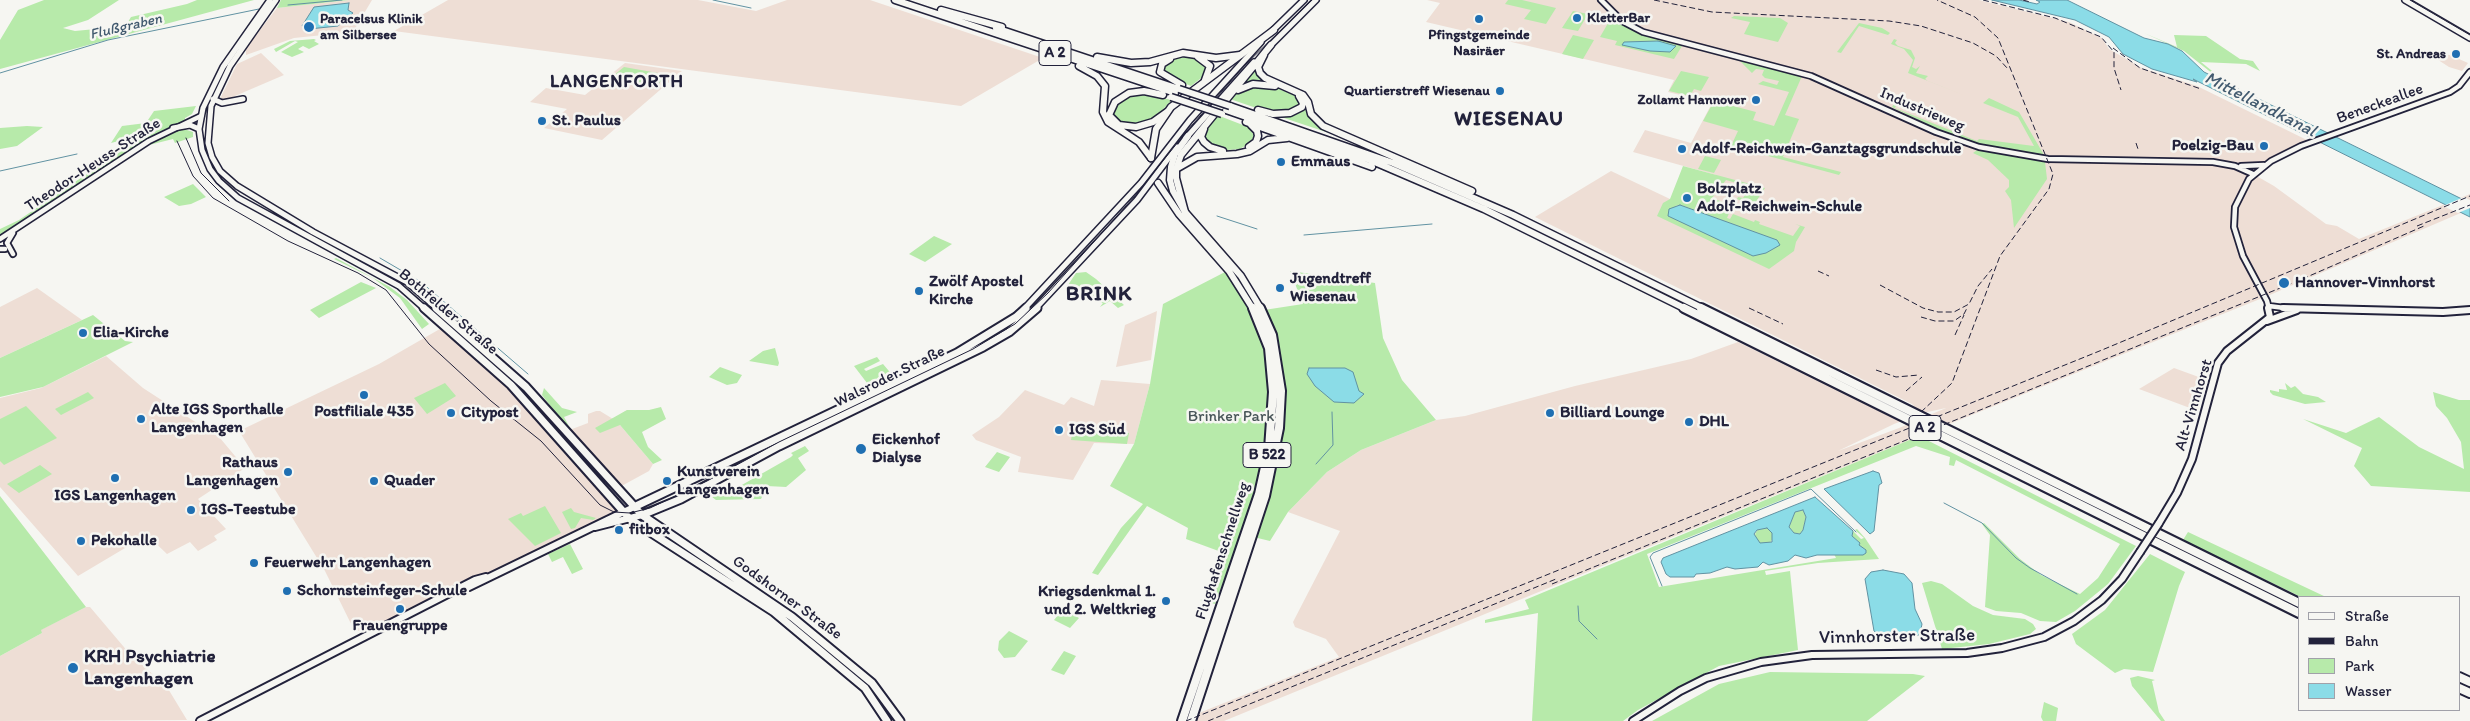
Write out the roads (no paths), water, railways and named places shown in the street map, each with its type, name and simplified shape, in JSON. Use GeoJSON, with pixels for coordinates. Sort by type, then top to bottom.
{"type":"FeatureCollection","features":[{"type":"Feature","properties":{"kind":"highway","name":"A 2"},"geometry":{"type":"LineString","coordinates":[[895,0],[938,12],[1177,91],[1229,105],[1418,173],[2298,612]]}},
{"type":"Feature","properties":{"kind":"highway","name":"A 2"},"geometry":{"type":"LineString","coordinates":[[911,0],[938,12]]}},
{"type":"Feature","properties":{"kind":"highway"},"geometry":{"type":"LineString","coordinates":[[938,12],[1132,64],[1150,62],[1183,53],[1216,58],[1240,54]]}},
{"type":"Feature","properties":{"kind":"highway"},"geometry":{"type":"LineString","coordinates":[[938,12],[999,39],[1163,94]]}},
{"type":"Feature","properties":{"kind":"highway"},"geometry":{"type":"LineString","coordinates":[[1177,91],[1163,94],[1144,91],[1129,93],[1115,102],[1109,115],[1119,125],[1136,127],[1153,122],[1205,80],[1274,30]]}},
{"type":"Feature","properties":{"kind":"highway"},"geometry":{"type":"LineString","coordinates":[[1229,105],[1271,45]]}},
{"type":"Feature","properties":{"kind":"highway"},"geometry":{"type":"LineString","coordinates":[[1086,53],[1177,91],[1229,105],[1286,114],[1299,109],[1303,104],[1301,98],[1294,93],[1266,84],[1248,85],[1229,105],[1204,127],[1184,151],[1176,169],[1178,188],[1185,206],[1185,212]]}},
{"type":"Feature","properties":{"kind":"highway"},"geometry":{"type":"LineString","coordinates":[[1264,55],[1258,66],[1262,75],[1299,92],[1306,98],[1322,137]]}},
{"type":"Feature","properties":{"kind":"highway"},"geometry":{"type":"LineString","coordinates":[[1177,91],[1162,75],[1160,69],[1165,61],[1184,56],[1201,58],[1210,66],[1210,71],[1205,80]]}},
{"type":"Feature","properties":{"kind":"highway"},"geometry":{"type":"LineString","coordinates":[[1079,66],[1097,76],[1105,86],[1103,112],[1108,122],[1139,142],[1151,158],[1154,134],[1167,112]]}},
{"type":"Feature","properties":{"kind":"highway"},"geometry":{"type":"LineString","coordinates":[[1204,127],[1201,137],[1206,145],[1219,150],[1236,151],[1250,147],[1257,139],[1255,129],[1244,122],[1229,105]]}},
{"type":"Feature","properties":{"kind":"highway"},"geometry":{"type":"LineString","coordinates":[[1258,110],[1342,145],[1397,159],[1460,185],[1510,218]]}},
{"type":"Feature","properties":{"kind":"highway"},"geometry":{"type":"LineString","coordinates":[[1244,122],[1302,141]]}},
{"type":"Feature","properties":{"kind":"highway","name":"B 522"},"geometry":{"type":"LineString","coordinates":[[1185,212],[1173,191],[1170,172],[1175,154],[1188,136]]}},
{"type":"Feature","properties":{"kind":"highway"},"geometry":{"type":"LineString","coordinates":[[1176,169],[1192,158],[1210,154],[1244,153],[1272,139],[1284,138],[1302,141],[1322,137],[1342,145]]}},
{"type":"Feature","properties":{"kind":"highway","name":"A 2"},"geometry":{"type":"LineString","coordinates":[[1342,145],[1484,209],[1510,218]]}},
{"type":"Feature","properties":{"kind":"highway","name":"Flughafenschnellweg"},"geometry":{"type":"LineString","coordinates":[[1158,183],[1179,214],[1229,270],[1251,303],[1269,348],[1273,385],[1269,449],[1259,494],[1182,721]]}},
{"type":"Feature","properties":{"kind":"highway","name":"Flughafenschnellweg"},"geometry":{"type":"LineString","coordinates":[[1185,212],[1241,276],[1257,301],[1272,336],[1281,391],[1280,428],[1265,496],[1191,721]]}},
{"type":"Feature","properties":{"kind":"highway","name":"A 2"},"geometry":{"type":"LineString","coordinates":[[1524,225],[2298,603]]}},
{"type":"Feature","properties":{"kind":"main road","name":"Bothfelder Straße"},"geometry":{"type":"LineString","coordinates":[[270,0],[212,85],[201,116],[199,129],[200,143],[206,162],[225,187],[246,203],[399,286],[517,392],[630,519]]}},
{"type":"Feature","properties":{"kind":"main road","name":"Bothfelder Straße"},"geometry":{"type":"LineString","coordinates":[[276,0],[233,61],[213,99],[208,116],[208,143],[214,162],[224,175],[243,190],[313,232],[407,282],[526,387],[642,515]]}},
{"type":"Feature","properties":{"kind":"main road"},"geometry":{"type":"LineString","coordinates":[[1154,173],[1166,149],[1200,109],[1304,0]]}},
{"type":"Feature","properties":{"kind":"main road"},"geometry":{"type":"LineString","coordinates":[[1154,173],[1271,45],[1316,0]]}},
{"type":"Feature","properties":{"kind":"main road"},"geometry":{"type":"LineString","coordinates":[[2405,0],[2470,38]]}},
{"type":"Feature","properties":{"kind":"main road"},"geometry":{"type":"LineString","coordinates":[[213,99],[222,103],[243,99]]}},
{"type":"Feature","properties":{"kind":"main road"},"geometry":{"type":"LineString","coordinates":[[173,128],[190,126],[199,129]]}},
{"type":"Feature","properties":{"kind":"main road","name":"Walsroder Straße"},"geometry":{"type":"LineString","coordinates":[[634,507],[957,353],[1005,324],[1030,304],[1154,173]]}},
{"type":"Feature","properties":{"kind":"main road","name":"Walsroder Straße"},"geometry":{"type":"LineString","coordinates":[[642,515],[681,499],[792,439],[983,347],[1009,332],[1038,307],[1137,200],[1154,173]]}},
{"type":"Feature","properties":{"kind":"main road","name":"Godshorner Straße"},"geometry":{"type":"LineString","coordinates":[[642,515],[792,617],[872,683],[891,706],[900,721]]}},
{"type":"Feature","properties":{"kind":"main road","name":"Godshorner Straße"},"geometry":{"type":"LineString","coordinates":[[630,519],[699,561],[780,617],[865,688],[887,721]]}},
{"type":"Feature","properties":{"kind":"street","name":"Industrieweg"},"geometry":{"type":"LineString","coordinates":[[1601,0],[1622,21],[1643,32],[1811,76],[1944,135],[1990,150],[2048,159],[2227,164],[2253,174]]}},
{"type":"Feature","properties":{"kind":"street","name":"Beneckeallee"},"geometry":{"type":"LineString","coordinates":[[2270,308],[2243,256],[2234,227],[2235,207],[2253,174],[2266,164],[2311,142],[2450,92],[2459,86],[2470,72]]}},
{"type":"Feature","properties":{"kind":"street","name":"Theodor-Heuss-Straße"},"geometry":{"type":"LineString","coordinates":[[0,239],[138,148],[173,128],[201,116]]}},
{"type":"Feature","properties":{"kind":"street","name":"Beneckeallee"},"geometry":{"type":"LineString","coordinates":[[2227,164],[2251,167],[2266,164]]}},
{"type":"Feature","properties":{"kind":"street"},"geometry":{"type":"LineString","coordinates":[[13,254],[7,243],[16,230]]}},
{"type":"Feature","properties":{"kind":"street"},"geometry":{"type":"LineString","coordinates":[[2270,308],[2290,313],[2297,310]]}},
{"type":"Feature","properties":{"kind":"street"},"geometry":{"type":"LineString","coordinates":[[2270,308],[2443,312],[2470,310]]}},
{"type":"Feature","properties":{"kind":"street"},"geometry":{"type":"LineString","coordinates":[[2267,321],[2270,308]]}},
{"type":"Feature","properties":{"kind":"street","name":"Alt-Vinnhorst"},"geometry":{"type":"LineString","coordinates":[[2140,552],[2177,493],[2192,459],[2218,363],[2227,351],[2267,321],[2290,313]]}},
{"type":"Feature","properties":{"kind":"street","name":"Walsroder Straße"},"geometry":{"type":"LineString","coordinates":[[200,721],[459,590],[474,580],[486,577],[634,507]]}},
{"type":"Feature","properties":{"kind":"street","name":"Walsroder Straße"},"geometry":{"type":"LineString","coordinates":[[583,530],[642,515]]}},
{"type":"Feature","properties":{"kind":"street","name":"Vinnhorster Straße"},"geometry":{"type":"LineString","coordinates":[[1632,721],[1680,691],[1706,678],[1761,662],[1812,655],[1968,653],[2002,648],[2044,637],[2074,621],[2102,600],[2122,579],[2140,552]]}},
{"type":"Feature","properties":{"kind":"water","name":"Mittellandkanal"},"geometry":{"type":"Polygon","coordinates":[[[1992,0],[2019,0],[2037,4],[2040,2],[2036,0],[2067,0],[2144,38],[2168,44],[2182,51],[2204,72],[2470,203],[2470,217],[2193,79],[2197,82],[2152,69],[2123,54],[2109,37],[2075,20],[1992,0]]]}},
{"type":"Feature","properties":{"kind":"water"},"geometry":{"type":"Polygon","coordinates":[[[349,3],[348,10],[353,13],[338,26],[309,29],[302,26],[314,7],[349,3]]]}},
{"type":"Feature","properties":{"kind":"water"},"geometry":{"type":"Polygon","coordinates":[[[1658,41],[1676,46],[1670,52],[1650,51],[1622,45],[1624,42],[1658,41]]]}},
{"type":"Feature","properties":{"kind":"water"},"geometry":{"type":"Polygon","coordinates":[[[1680,205],[1777,240],[1780,245],[1766,253],[1753,256],[1668,216],[1669,209],[1680,205]]]}},
{"type":"Feature","properties":{"kind":"water"},"geometry":{"type":"Polygon","coordinates":[[[1309,368],[1345,368],[1353,372],[1359,391],[1364,394],[1354,403],[1334,402],[1315,386],[1307,374],[1309,368]]]}},
{"type":"Feature","properties":{"kind":"water"},"geometry":{"type":"Polygon","coordinates":[[[1873,471],[1879,473],[1882,483],[1879,485],[1874,531],[1870,534],[1824,489],[1873,471]]]}},
{"type":"Feature","properties":{"kind":"water"},"geometry":{"type":"Polygon","coordinates":[[[1815,497],[1853,531],[1852,536],[1866,550],[1866,553],[1863,555],[1817,555],[1806,558],[1795,555],[1788,561],[1769,565],[1763,562],[1758,567],[1735,569],[1727,567],[1710,573],[1696,574],[1694,577],[1670,577],[1666,574],[1661,562],[1663,558],[1815,497]],[[1803,510],[1795,512],[1789,527],[1794,533],[1800,534],[1803,530],[1806,517],[1803,510]],[[1767,528],[1757,530],[1754,534],[1760,543],[1772,542],[1772,533],[1767,528]]]}},
{"type":"Feature","properties":{"kind":"water"},"geometry":{"type":"Polygon","coordinates":[[[1883,570],[1904,574],[1912,583],[1915,609],[1922,624],[1920,634],[1912,639],[1882,637],[1874,631],[1865,579],[1871,572],[1883,570]]]}},
{"type":"Feature","properties":{"kind":"waterway","name":"Flußgraben"},"geometry":{"type":"LineString","coordinates":[[288,5],[342,0]]}},
{"type":"Feature","properties":{"kind":"waterway"},"geometry":{"type":"LineString","coordinates":[[713,0],[751,8]]}},
{"type":"Feature","properties":{"kind":"waterway","name":"Flußgraben"},"geometry":{"type":"LineString","coordinates":[[0,73],[108,40],[259,9]]}},
{"type":"Feature","properties":{"kind":"waterway"},"geometry":{"type":"LineString","coordinates":[[0,171],[77,154]]}},
{"type":"Feature","properties":{"kind":"waterway"},"geometry":{"type":"LineString","coordinates":[[1217,216],[1257,229]]}},
{"type":"Feature","properties":{"kind":"waterway"},"geometry":{"type":"LineString","coordinates":[[1304,235],[1432,224]]}},
{"type":"Feature","properties":{"kind":"waterway"},"geometry":{"type":"LineString","coordinates":[[380,258],[421,282],[528,374]]}},
{"type":"Feature","properties":{"kind":"waterway"},"geometry":{"type":"LineString","coordinates":[[1316,464],[1333,445],[1332,412]]}},
{"type":"Feature","properties":{"kind":"waterway"},"geometry":{"type":"LineString","coordinates":[[1662,586],[1650,557],[1653,553],[1811,489],[1856,532]]}},
{"type":"Feature","properties":{"kind":"waterway"},"geometry":{"type":"LineString","coordinates":[[1944,503],[1982,523],[2016,558],[2030,568],[2077,594]]}},
{"type":"Feature","properties":{"kind":"waterway"},"geometry":{"type":"LineString","coordinates":[[1578,606],[1579,621],[1597,639]]}},
{"type":"Feature","properties":{"kind":"tunnel"},"geometry":{"type":"LineString","coordinates":[[1151,158],[1158,183]]}},
{"type":"Feature","properties":{"kind":"tram line"},"geometry":{"type":"LineString","coordinates":[[177,141],[193,176],[213,198],[288,241],[358,273],[386,290],[429,344],[491,401],[541,441],[600,505],[614,512],[630,513],[650,508],[707,481],[779,442],[973,349],[1015,324],[1048,293],[1134,197],[1186,132],[1244,66],[1312,0]]}},
{"type":"Feature","properties":{"kind":"tram line"},"geometry":{"type":"LineString","coordinates":[[2410,0],[2470,35]]}},
{"type":"Feature","properties":{"kind":"tram line"},"geometry":{"type":"LineString","coordinates":[[186,138],[201,173],[229,201]]}},
{"type":"Feature","properties":{"kind":"railway"},"geometry":{"type":"LineString","coordinates":[[1654,0],[1712,12],[1889,21],[1921,26],[1973,43],[1996,56],[2008,69]]}},
{"type":"Feature","properties":{"kind":"railway"},"geometry":{"type":"LineString","coordinates":[[1921,412],[1952,383],[2000,256],[2049,189],[2053,174],[1998,38],[1975,17],[1937,0]]}},
{"type":"Feature","properties":{"kind":"railway"},"geometry":{"type":"LineString","coordinates":[[1983,0],[2055,18],[2101,37],[2114,52],[2114,68],[2121,90]]}},
{"type":"Feature","properties":{"kind":"railway"},"geometry":{"type":"LineString","coordinates":[[2023,0],[2030,2]]}},
{"type":"Feature","properties":{"kind":"railway"},"geometry":{"type":"LineString","coordinates":[[2113,48],[2140,68],[2201,89]]}},
{"type":"Feature","properties":{"kind":"railway"},"geometry":{"type":"LineString","coordinates":[[2136,143],[2138,149]]}},
{"type":"Feature","properties":{"kind":"railway"},"geometry":{"type":"LineString","coordinates":[[1186,721],[2102,350],[2470,196]]}},
{"type":"Feature","properties":{"kind":"railway"},"geometry":{"type":"LineString","coordinates":[[2417,226],[2470,205]]}},
{"type":"Feature","properties":{"kind":"railway"},"geometry":{"type":"LineString","coordinates":[[1552,584],[2300,280],[2424,226]]}},
{"type":"Feature","properties":{"kind":"railway"},"geometry":{"type":"LineString","coordinates":[[1880,285],[1923,308],[1938,312],[1954,312],[1969,304],[1978,286],[1992,269]]}},
{"type":"Feature","properties":{"kind":"railway"},"geometry":{"type":"LineString","coordinates":[[1818,271],[1829,276]]}},
{"type":"Feature","properties":{"kind":"railway"},"geometry":{"type":"LineString","coordinates":[[1749,308],[1783,324]]}},
{"type":"Feature","properties":{"kind":"railway"},"geometry":{"type":"LineString","coordinates":[[1921,317],[1935,321],[1954,321],[1964,314],[1967,308]]}},
{"type":"Feature","properties":{"kind":"railway"},"geometry":{"type":"LineString","coordinates":[[1955,335],[1964,315]]}},
{"type":"Feature","properties":{"kind":"railway"},"geometry":{"type":"LineString","coordinates":[[1876,370],[1896,377],[1919,375]]}},
{"type":"Feature","properties":{"kind":"railway"},"geometry":{"type":"LineString","coordinates":[[1906,391],[1922,377]]}},
{"type":"Feature","properties":{"kind":"railway"},"geometry":{"type":"LineString","coordinates":[[1208,721],[1556,579]]}},
{"type":"Feature","properties":{"kind":"place","name":"KletterBar"},"geometry":{"type":"Point","coordinates":[1577,18]}},
{"type":"Feature","properties":{"kind":"place","name":"Pfingstgemeinde Nasiräer"},"geometry":{"type":"Point","coordinates":[1479,19]}},
{"type":"Feature","properties":{"kind":"place","name":"Paracelsus Klinik am Silbersee"},"geometry":{"type":"Point","coordinates":[309,27]}},
{"type":"Feature","properties":{"kind":"place","name":"St. Andreas"},"geometry":{"type":"Point","coordinates":[2456,54]}},
{"type":"Feature","properties":{"kind":"place","name":"Quartierstreff Wiesenau"},"geometry":{"type":"Point","coordinates":[1500,91]}},
{"type":"Feature","properties":{"kind":"place","name":"Zollamt Hannover"},"geometry":{"type":"Point","coordinates":[1756,100]}},
{"type":"Feature","properties":{"kind":"place","name":"St. Paulus"},"geometry":{"type":"Point","coordinates":[542,121]}},
{"type":"Feature","properties":{"kind":"place","name":"Poelzig-Bau"},"geometry":{"type":"Point","coordinates":[2264,146]}},
{"type":"Feature","properties":{"kind":"place","name":"Adolf-Reichwein-Ganztagsgrundschule"},"geometry":{"type":"Point","coordinates":[1682,149]}},
{"type":"Feature","properties":{"kind":"place","name":"Emmaus"},"geometry":{"type":"Point","coordinates":[1281,162]}},
{"type":"Feature","properties":{"kind":"place","name":"Bolzplatz Adolf-Reichwein-Schule"},"geometry":{"type":"Point","coordinates":[1687,198]}},
{"type":"Feature","properties":{"kind":"place","name":"Hannover-Vinnhorst"},"geometry":{"type":"Point","coordinates":[2284,283]}},
{"type":"Feature","properties":{"kind":"place","name":"Jugendtreff Wiesenau"},"geometry":{"type":"Point","coordinates":[1280,288]}},
{"type":"Feature","properties":{"kind":"place","name":"Zwölf Apostel Kirche"},"geometry":{"type":"Point","coordinates":[919,291]}},
{"type":"Feature","properties":{"kind":"place","name":"Elia-Kirche"},"geometry":{"type":"Point","coordinates":[83,333]}},
{"type":"Feature","properties":{"kind":"place","name":"Postfiliale 435"},"geometry":{"type":"Point","coordinates":[364,395]}},
{"type":"Feature","properties":{"kind":"place","name":"Citypost"},"geometry":{"type":"Point","coordinates":[451,413]}},
{"type":"Feature","properties":{"kind":"place","name":"Billiard Lounge"},"geometry":{"type":"Point","coordinates":[1550,413]}},
{"type":"Feature","properties":{"kind":"place","name":"Alte IGS Sporthalle Langenhagen"},"geometry":{"type":"Point","coordinates":[141,419]}},
{"type":"Feature","properties":{"kind":"place","name":"DHL"},"geometry":{"type":"Point","coordinates":[1689,422]}},
{"type":"Feature","properties":{"kind":"place","name":"IGS Süd"},"geometry":{"type":"Point","coordinates":[1059,430]}},
{"type":"Feature","properties":{"kind":"place","name":"Eickenhof Dialyse"},"geometry":{"type":"Point","coordinates":[861,449]}},
{"type":"Feature","properties":{"kind":"place","name":"Rathaus Langenhagen"},"geometry":{"type":"Point","coordinates":[288,472]}},
{"type":"Feature","properties":{"kind":"place","name":"IGS Langenhagen"},"geometry":{"type":"Point","coordinates":[115,478]}},
{"type":"Feature","properties":{"kind":"place","name":"Quader"},"geometry":{"type":"Point","coordinates":[374,481]}},
{"type":"Feature","properties":{"kind":"place","name":"Kunstverein Langenhagen"},"geometry":{"type":"Point","coordinates":[667,481]}},
{"type":"Feature","properties":{"kind":"place","name":"IGS-Teestube"},"geometry":{"type":"Point","coordinates":[191,510]}},
{"type":"Feature","properties":{"kind":"place","name":"fitbox"},"geometry":{"type":"Point","coordinates":[619,530]}},
{"type":"Feature","properties":{"kind":"place","name":"Pekohalle"},"geometry":{"type":"Point","coordinates":[81,541]}},
{"type":"Feature","properties":{"kind":"place","name":"Feuerwehr Langenhagen"},"geometry":{"type":"Point","coordinates":[254,563]}},
{"type":"Feature","properties":{"kind":"place","name":"Schornsteinfeger-Schule"},"geometry":{"type":"Point","coordinates":[287,591]}},
{"type":"Feature","properties":{"kind":"place","name":"Kriegsdenkmal 1. und 2. Weltkrieg"},"geometry":{"type":"Point","coordinates":[1166,601]}},
{"type":"Feature","properties":{"kind":"place","name":"Frauengruppe"},"geometry":{"type":"Point","coordinates":[400,609]}},
{"type":"Feature","properties":{"kind":"place","name":"KRH Psychiatrie Langenhagen"},"geometry":{"type":"Point","coordinates":[73,668]}},
{"type":"Feature","properties":{"kind":"district","name":"LANGENFORTH"},"geometry":{"type":"Point","coordinates":[617,82]}},
{"type":"Feature","properties":{"kind":"district","name":"WIESENAU"},"geometry":{"type":"Point","coordinates":[1509,120]}},
{"type":"Feature","properties":{"kind":"district","name":"BRINK"},"geometry":{"type":"Point","coordinates":[1099,295]}},
{"type":"Feature","properties":{"kind":"park label","name":"Brinker Park"},"geometry":{"type":"Point","coordinates":[1231,417]}}]}
